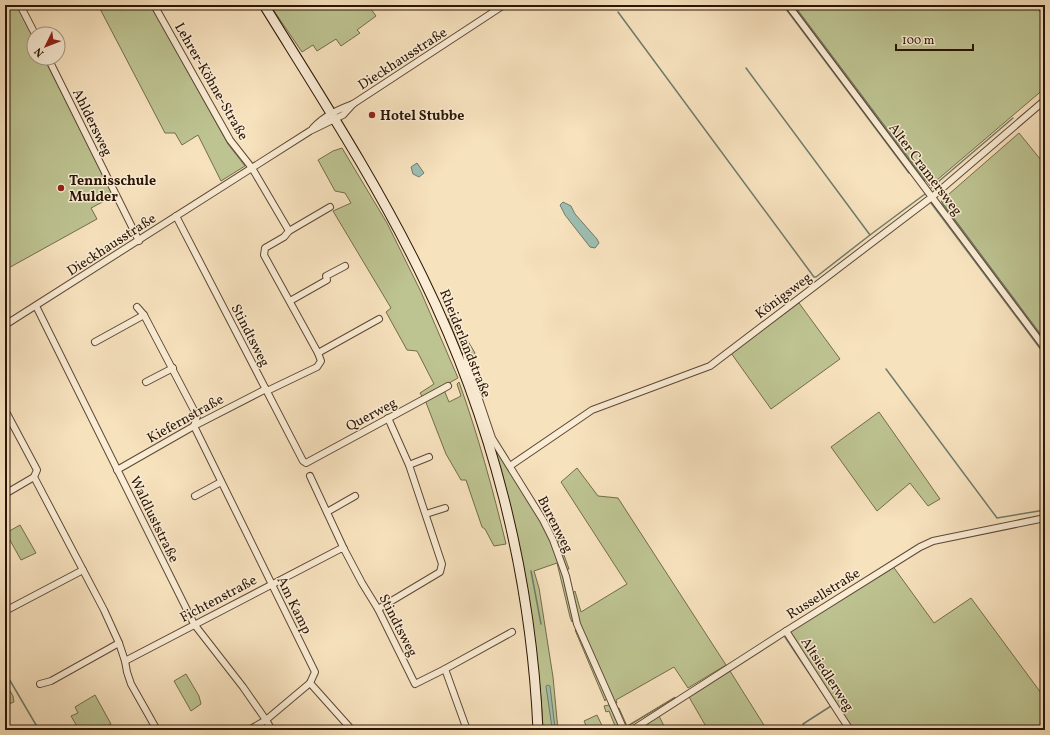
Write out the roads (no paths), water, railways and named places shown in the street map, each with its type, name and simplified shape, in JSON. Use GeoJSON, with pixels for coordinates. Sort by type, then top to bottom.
{"type":"FeatureCollection","features":[{"type":"Feature","properties":{"kind":"main road","name":"Rheiderlandstraße"},"geometry":{"type":"LineString","coordinates":[[264,5],[388,210],[423,278],[450,336],[478,411],[494,460],[513,533],[529,632],[538,730]]}},
{"type":"Feature","properties":{"kind":"street"},"geometry":{"type":"LineString","coordinates":[[20,5],[31,26]]}},
{"type":"Feature","properties":{"kind":"street","name":"Lehrer-Köhne-Straße"},"geometry":{"type":"LineString","coordinates":[[154,5],[230,140],[252,168],[289,232]]}},
{"type":"Feature","properties":{"kind":"street","name":"Dieckhausstraße"},"geometry":{"type":"LineString","coordinates":[[5,325],[332,117],[343,115],[353,104],[504,5]]}},
{"type":"Feature","properties":{"kind":"street","name":"Alter Cramersweg"},"geometry":{"type":"LineString","coordinates":[[788,5],[1045,348]]}},
{"type":"Feature","properties":{"kind":"street","name":"Ahldersweg"},"geometry":{"type":"LineString","coordinates":[[52,66],[139,241]]}},
{"type":"Feature","properties":{"kind":"street","name":"Königsweg"},"geometry":{"type":"LineString","coordinates":[[510,466],[592,410],[710,366],[932,197],[1045,100]]}},
{"type":"Feature","properties":{"kind":"street"},"geometry":{"type":"LineString","coordinates":[[330,208],[265,248],[264,254],[318,353],[379,319]]}},
{"type":"Feature","properties":{"kind":"street","name":"Stindtsweg"},"geometry":{"type":"LineString","coordinates":[[176,216],[303,461],[306,463]]}},
{"type":"Feature","properties":{"kind":"street"},"geometry":{"type":"LineString","coordinates":[[290,301],[327,280],[326,276],[345,266]]}},
{"type":"Feature","properties":{"kind":"street","name":"Waldluststraße"},"geometry":{"type":"LineString","coordinates":[[36,306],[194,624],[243,687],[272,730]]}},
{"type":"Feature","properties":{"kind":"street","name":"Am Kamp"},"geometry":{"type":"LineString","coordinates":[[137,306],[144,315],[173,368],[197,416],[194,426],[315,672],[310,683]]}},
{"type":"Feature","properties":{"kind":"street"},"geometry":{"type":"LineString","coordinates":[[95,342],[144,315]]}},
{"type":"Feature","properties":{"kind":"street","name":"Kiefernstraße"},"geometry":{"type":"LineString","coordinates":[[118,470],[194,426],[266,390],[317,367],[321,361],[318,353]]}},
{"type":"Feature","properties":{"kind":"street","name":"Burenweg"},"geometry":{"type":"LineString","coordinates":[[466,355],[468,367],[492,438],[543,520],[553,540],[563,564],[577,624],[624,730]]}},
{"type":"Feature","properties":{"kind":"street"},"geometry":{"type":"LineString","coordinates":[[146,382],[173,368]]}},
{"type":"Feature","properties":{"kind":"street","name":"Querweg"},"geometry":{"type":"LineString","coordinates":[[306,463],[448,386]]}},
{"type":"Feature","properties":{"kind":"street"},"geometry":{"type":"LineString","coordinates":[[5,410],[7,418],[37,470],[34,477],[5,494]]}},
{"type":"Feature","properties":{"kind":"street"},"geometry":{"type":"LineString","coordinates":[[378,609],[440,572],[442,564],[409,465],[388,418]]}},
{"type":"Feature","properties":{"kind":"street"},"geometry":{"type":"LineString","coordinates":[[409,465],[429,457]]}},
{"type":"Feature","properties":{"kind":"street","name":"Stindtsweg"},"geometry":{"type":"LineString","coordinates":[[310,476],[344,549],[378,609],[415,684],[445,669]]}},
{"type":"Feature","properties":{"kind":"street"},"geometry":{"type":"LineString","coordinates":[[34,477],[104,610],[119,643],[125,661],[126,672],[131,684],[157,730]]}},
{"type":"Feature","properties":{"kind":"street"},"geometry":{"type":"LineString","coordinates":[[195,496],[221,482]]}},
{"type":"Feature","properties":{"kind":"street"},"geometry":{"type":"LineString","coordinates":[[327,512],[355,496]]}},
{"type":"Feature","properties":{"kind":"street"},"geometry":{"type":"LineString","coordinates":[[426,514],[445,508]]}},
{"type":"Feature","properties":{"kind":"street","name":"Russellstraße"},"geometry":{"type":"LineString","coordinates":[[632,730],[786,630],[907,554],[926,544],[1045,518]]}},
{"type":"Feature","properties":{"kind":"street","name":"Fichtenstraße"},"geometry":{"type":"LineString","coordinates":[[125,661],[271,584],[340,549],[344,549]]}},
{"type":"Feature","properties":{"kind":"street"},"geometry":{"type":"LineString","coordinates":[[6,609],[82,570]]}},
{"type":"Feature","properties":{"kind":"street","name":"Altsiedlerweg"},"geometry":{"type":"LineString","coordinates":[[786,630],[850,730]]}},
{"type":"Feature","properties":{"kind":"street"},"geometry":{"type":"LineString","coordinates":[[467,730],[445,669],[512,632]]}},
{"type":"Feature","properties":{"kind":"street"},"geometry":{"type":"LineString","coordinates":[[40,684],[51,681],[119,643]]}},
{"type":"Feature","properties":{"kind":"street"},"geometry":{"type":"LineString","coordinates":[[249,730],[266,720],[310,683],[352,730]]}},
{"type":"Feature","properties":{"kind":"waterway"},"geometry":{"type":"LineString","coordinates":[[783,5],[909,173]]}},
{"type":"Feature","properties":{"kind":"waterway"},"geometry":{"type":"LineString","coordinates":[[793,5],[925,181]]}},
{"type":"Feature","properties":{"kind":"waterway"},"geometry":{"type":"LineString","coordinates":[[1036,5],[1045,16]]}},
{"type":"Feature","properties":{"kind":"waterway"},"geometry":{"type":"LineString","coordinates":[[618,12],[814,277],[870,235]]}},
{"type":"Feature","properties":{"kind":"waterway"},"geometry":{"type":"LineString","coordinates":[[746,68],[870,235],[925,194]]}},
{"type":"Feature","properties":{"kind":"waterway"},"geometry":{"type":"LineString","coordinates":[[931,188],[1013,118]]}},
{"type":"Feature","properties":{"kind":"waterway"},"geometry":{"type":"LineString","coordinates":[[931,203],[1045,355]]}},
{"type":"Feature","properties":{"kind":"waterway"},"geometry":{"type":"LineString","coordinates":[[942,203],[1045,341]]}},
{"type":"Feature","properties":{"kind":"waterway"},"geometry":{"type":"LineString","coordinates":[[886,369],[997,518],[1045,510]]}},
{"type":"Feature","properties":{"kind":"waterway"},"geometry":{"type":"LineString","coordinates":[[1041,527],[1045,532]]}},
{"type":"Feature","properties":{"kind":"waterway"},"geometry":{"type":"LineString","coordinates":[[531,571],[541,624]]}},
{"type":"Feature","properties":{"kind":"waterway"},"geometry":{"type":"LineString","coordinates":[[785,637],[831,706],[803,724],[807,730]]}},
{"type":"Feature","properties":{"kind":"waterway"},"geometry":{"type":"LineString","coordinates":[[5,672],[39,730]]}},
{"type":"Feature","properties":{"kind":"place","name":"Hotel Stubbe"},"geometry":{"type":"Point","coordinates":[372,115]}},
{"type":"Feature","properties":{"kind":"place","name":"Tennisschule Mulder"},"geometry":{"type":"Point","coordinates":[61,188]}}]}
